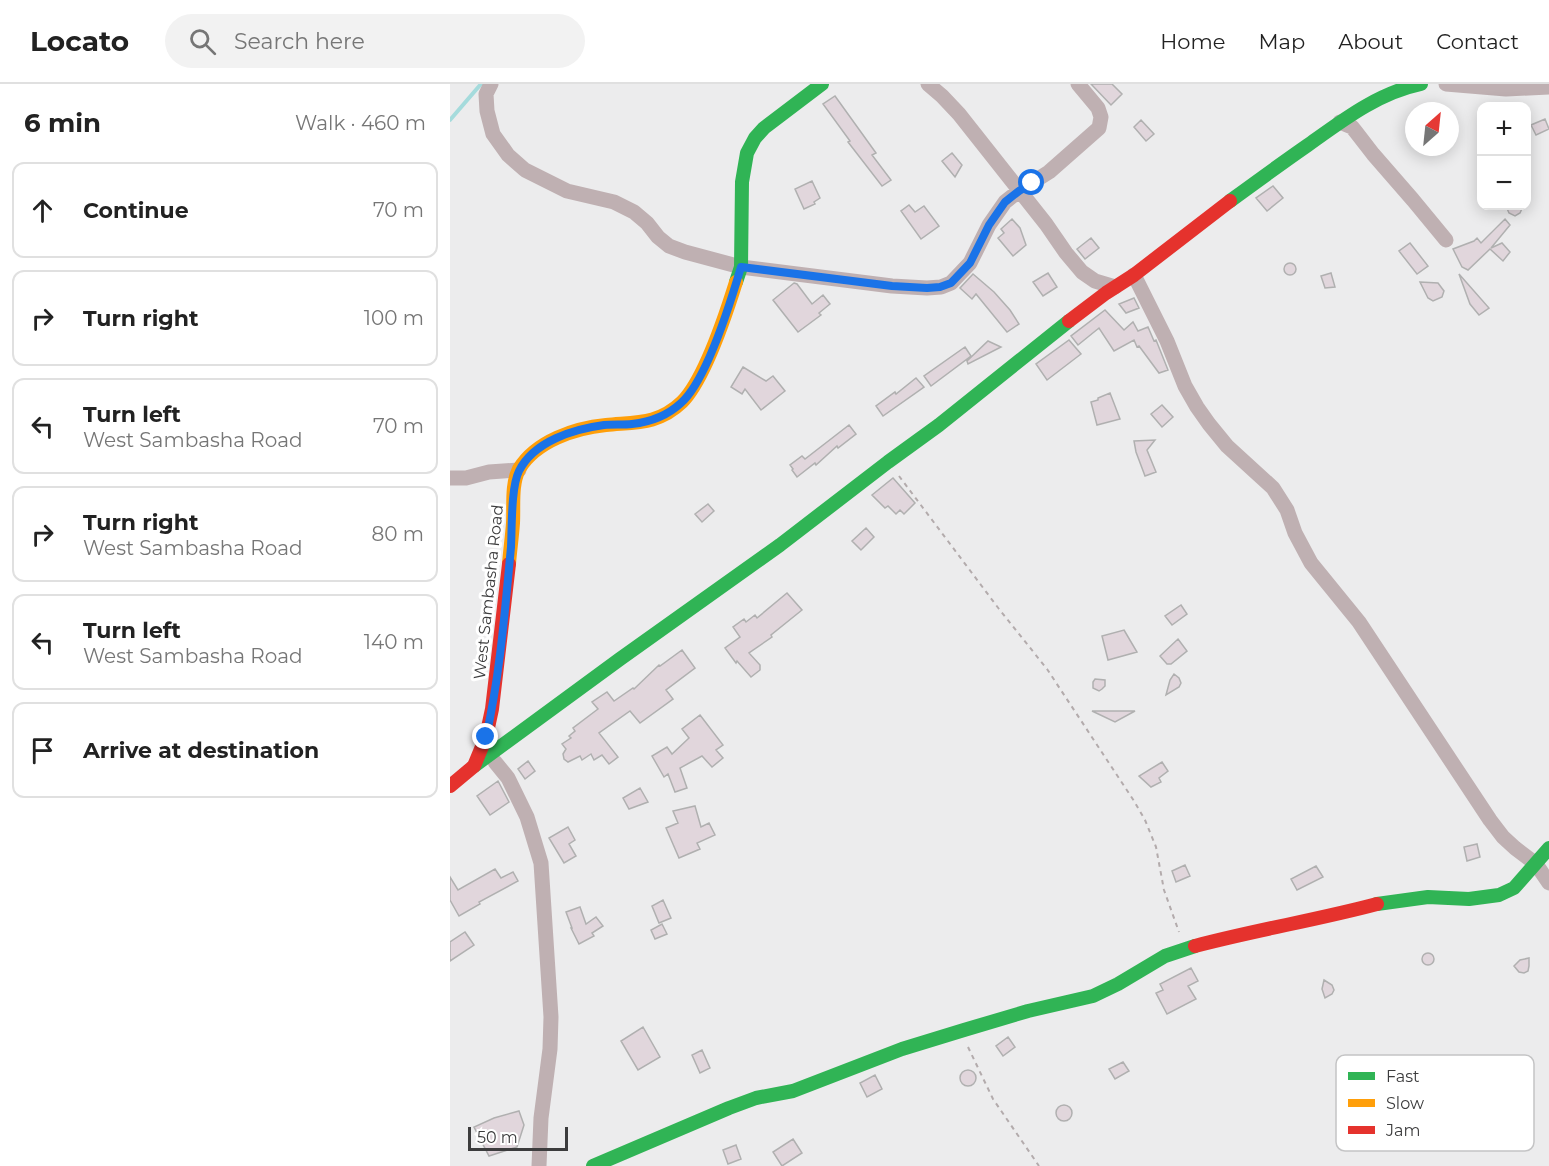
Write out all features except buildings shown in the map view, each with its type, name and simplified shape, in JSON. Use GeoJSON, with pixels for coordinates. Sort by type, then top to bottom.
{"type":"FeatureCollection","features":[{"type":"Feature","properties":{"kind":"street"},"geometry":{"type":"LineString","coordinates":[[490,84],[486,94],[487,111],[493,134],[508,155],[525,170],[567,191],[614,202],[634,212],[669,246],[741,267],[892,286],[927,288],[951,283],[970,263],[997,212],[1005,202],[1049,172],[1099,128],[1101,117],[1098,108],[1078,84]]}},
{"type":"Feature","properties":{"kind":"street"},"geometry":{"type":"LineString","coordinates":[[450,478],[466,478],[489,472],[519,470],[543,444],[576,431],[604,425],[632,424],[658,419],[681,403],[694,388],[710,354],[741,267],[742,182],[747,153],[755,138],[764,128],[822,84]]}},
{"type":"Feature","properties":{"kind":"street"},"geometry":{"type":"LineString","coordinates":[[928,84],[959,114],[1082,272],[1095,281],[1115,287]]}},
{"type":"Feature","properties":{"kind":"street"},"geometry":{"type":"LineString","coordinates":[[474,766],[780,545],[939,426],[1071,320],[1134,275],[1220,208],[1340,122],[1388,94],[1421,84]]}},
{"type":"Feature","properties":{"kind":"street"},"geometry":{"type":"LineString","coordinates":[[1446,84],[1506,89],[1549,87]]}},
{"type":"Feature","properties":{"kind":"street"},"geometry":{"type":"LineString","coordinates":[[1340,122],[1352,127],[1446,240]]}},
{"type":"Feature","properties":{"kind":"street"},"geometry":{"type":"LineString","coordinates":[[1134,275],[1197,407],[1227,446],[1274,488],[1287,510],[1295,533],[1311,563],[1359,622],[1490,820],[1503,837],[1536,864],[1549,884]]}},
{"type":"Feature","properties":{"kind":"street","name":"West Sambasha Road"},"geometry":{"type":"LineString","coordinates":[[450,786],[474,766],[486,737],[492,709],[505,606],[513,524],[514,486],[519,470]]}},
{"type":"Feature","properties":{"kind":"street"},"geometry":{"type":"LineString","coordinates":[[495,762],[508,778],[527,817],[541,863],[551,1017],[550,1049],[541,1118],[539,1166]]}},
{"type":"Feature","properties":{"kind":"street"},"geometry":{"type":"LineString","coordinates":[[593,1166],[756,1098],[793,1091],[902,1049],[963,1030],[1028,1011],[1093,996],[1165,956],[1188,948],[1386,902],[1428,897],[1469,899],[1499,895],[1514,888],[1549,848]]}},
{"type":"Feature","properties":{"kind":"path"},"geometry":{"type":"LineString","coordinates":[[888,462],[1047,669],[1134,801],[1156,847],[1164,890],[1188,948]]}},
{"type":"Feature","properties":{"kind":"path"},"geometry":{"type":"LineString","coordinates":[[963,1030],[966,1044],[993,1099],[1039,1166]]}},
{"type":"Feature","properties":{"kind":"waterway"},"geometry":{"type":"LineString","coordinates":[[450,120],[481,84]]}},
{"type":"Feature","properties":{"kind":"traffic: fast"},"geometry":{"type":"LineString","coordinates":[[736,282],[741,267],[742,182],[747,153],[755,138],[764,128],[822,84]]}},
{"type":"Feature","properties":{"kind":"traffic: fast"},"geometry":{"type":"LineString","coordinates":[[1230,201],[1362,108],[1390,94],[1421,84]]}},
{"type":"Feature","properties":{"kind":"traffic: fast"},"geometry":{"type":"LineString","coordinates":[[474,766],[780,545],[939,425],[1069,321]]}},
{"type":"Feature","properties":{"kind":"traffic: fast"},"geometry":{"type":"LineString","coordinates":[[1377,904],[1428,897],[1469,899],[1499,895],[1514,888],[1549,848]]}},
{"type":"Feature","properties":{"kind":"traffic: fast"},"geometry":{"type":"LineString","coordinates":[[593,1166],[756,1098],[793,1091],[902,1049],[964,1030],[1028,1011],[1093,996],[1165,956],[1195,946]]}},
{"type":"Feature","properties":{"kind":"traffic: slow"},"geometry":{"type":"LineString","coordinates":[[509,564],[516,475],[526,459],[546,444],[569,433],[594,427],[655,419],[682,402],[691,392],[707,362],[736,282]]}},
{"type":"Feature","properties":{"kind":"traffic: jam"},"geometry":{"type":"LineString","coordinates":[[1069,321],[1134,275],[1230,201]]}},
{"type":"Feature","properties":{"kind":"traffic: jam"},"geometry":{"type":"LineString","coordinates":[[450,786],[474,766],[486,737],[492,709],[509,564]]}},
{"type":"Feature","properties":{"kind":"traffic: jam"},"geometry":{"type":"LineString","coordinates":[[1195,946],[1377,904]]}},
{"type":"Feature","properties":{"kind":"route"},"geometry":{"type":"LineString","coordinates":[[486,737],[492,709],[505,606],[513,524],[514,486],[519,470],[530,456],[543,444],[576,431],[604,425],[632,424],[658,419],[681,403],[694,388],[710,354],[741,267],[892,286],[940,287],[951,283],[970,263],[989,225],[1005,202],[1032,183]]}}]}
